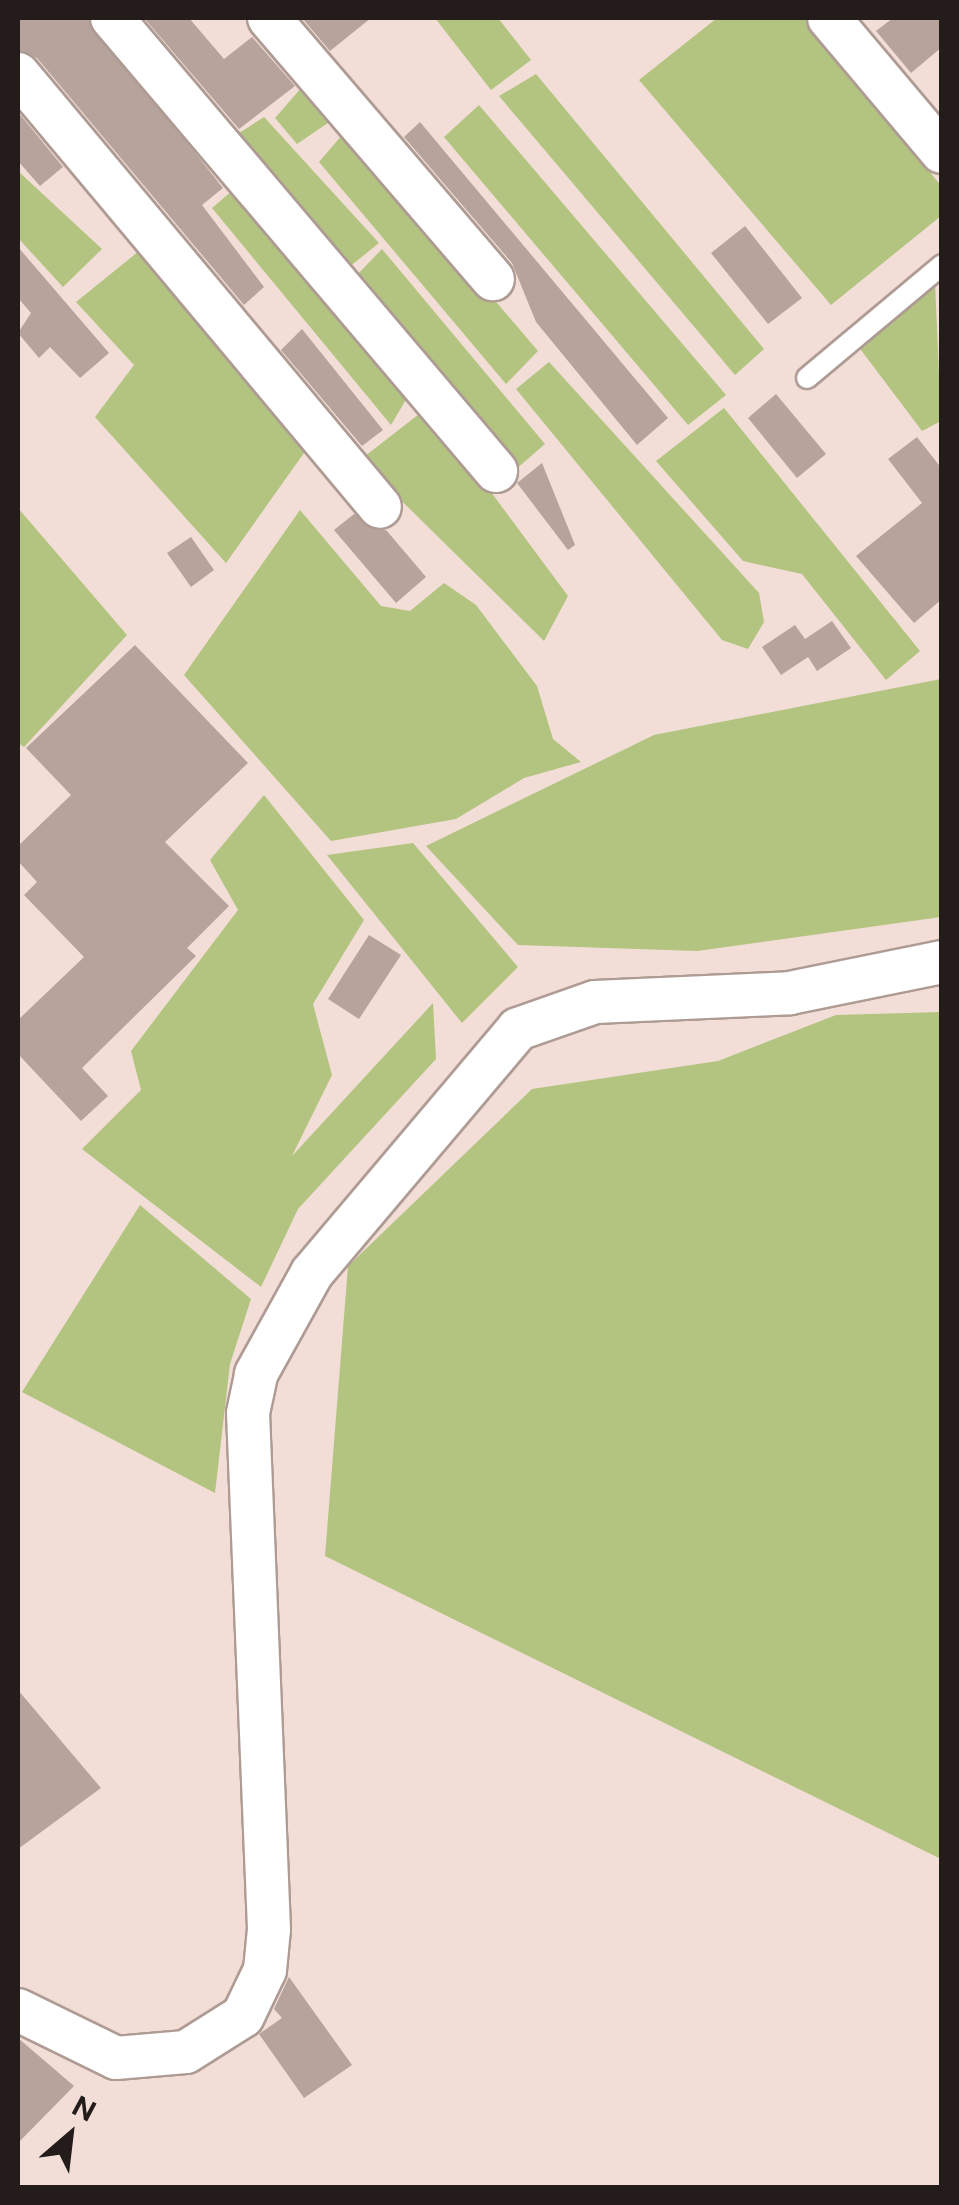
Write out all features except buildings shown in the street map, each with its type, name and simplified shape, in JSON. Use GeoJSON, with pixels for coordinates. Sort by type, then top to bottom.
{"type":"FeatureCollection","features":[{"type":"Feature","properties":{"kind":"street"},"geometry":{"type":"LineString","coordinates":[[112,18],[496,471]]}},
{"type":"Feature","properties":{"kind":"street"},"geometry":{"type":"LineString","coordinates":[[269,18],[493,279]]}},
{"type":"Feature","properties":{"kind":"street"},"geometry":{"type":"LineString","coordinates":[[829,18],[942,152]]}},
{"type":"Feature","properties":{"kind":"street"},"geometry":{"type":"LineString","coordinates":[[18,74],[380,507]]}},
{"type":"Feature","properties":{"kind":"street"},"geometry":{"type":"LineString","coordinates":[[18,2010],[116,2058],[186,2052],[243,2016],[265,1970],[269,1928],[248,1413],[256,1374],[312,1273],[518,1029],[596,1002],[790,992],[942,962]]}},
{"type":"Feature","properties":{"kind":"lane"},"geometry":{"type":"LineString","coordinates":[[807,378],[942,265]]}},
{"type":"Feature","properties":{"kind":"green space"},"geometry":{"type":"Polygon","coordinates":[[[435,18],[498,18],[531,60],[491,90],[435,18]]]}},
{"type":"Feature","properties":{"kind":"green space"},"geometry":{"type":"Polygon","coordinates":[[[717,18],[808,18],[941,186],[941,216],[831,305],[639,80],[717,18]]]}},
{"type":"Feature","properties":{"kind":"green space"},"geometry":{"type":"Polygon","coordinates":[[[536,74],[764,349],[735,375],[499,96],[536,74]]]}},
{"type":"Feature","properties":{"kind":"green space"},"geometry":{"type":"Polygon","coordinates":[[[309,79],[341,114],[297,144],[275,118],[309,79]]]}},
{"type":"Feature","properties":{"kind":"green space"},"geometry":{"type":"Polygon","coordinates":[[[479,105],[726,395],[688,425],[444,137],[479,105]]]}},
{"type":"Feature","properties":{"kind":"green space"},"geometry":{"type":"Polygon","coordinates":[[[264,117],[379,243],[348,268],[233,137],[264,117]]]}},
{"type":"Feature","properties":{"kind":"green space"},"geometry":{"type":"Polygon","coordinates":[[[348,128],[538,351],[506,384],[319,162],[348,128]]]}},
{"type":"Feature","properties":{"kind":"green space"},"geometry":{"type":"Polygon","coordinates":[[[18,171],[102,249],[63,287],[18,238],[18,171]]]}},
{"type":"Feature","properties":{"kind":"green space"},"geometry":{"type":"Polygon","coordinates":[[[240,184],[414,386],[391,425],[212,208],[240,184]]]}},
{"type":"Feature","properties":{"kind":"green space"},"geometry":{"type":"Polygon","coordinates":[[[144,247],[311,443],[226,563],[95,417],[134,365],[76,302],[144,247]]]}},
{"type":"Feature","properties":{"kind":"green space"},"geometry":{"type":"Polygon","coordinates":[[[382,249],[545,444],[515,470],[354,278],[382,249]]]}},
{"type":"Feature","properties":{"kind":"green space"},"geometry":{"type":"Polygon","coordinates":[[[935,282],[941,421],[922,431],[858,346],[935,282]]]}},
{"type":"Feature","properties":{"kind":"green space"},"geometry":{"type":"Polygon","coordinates":[[[549,362],[759,593],[764,622],[748,649],[722,640],[516,389],[549,362]]]}},
{"type":"Feature","properties":{"kind":"green space"},"geometry":{"type":"Polygon","coordinates":[[[428,407],[568,596],[544,641],[360,460],[428,407]]]}},
{"type":"Feature","properties":{"kind":"green space"},"geometry":{"type":"Polygon","coordinates":[[[724,408],[920,651],[886,680],[802,574],[743,561],[656,461],[724,408]]]}},
{"type":"Feature","properties":{"kind":"green space"},"geometry":{"type":"Polygon","coordinates":[[[18,508],[127,635],[24,747],[18,743],[18,508]]]}},
{"type":"Feature","properties":{"kind":"green space"},"geometry":{"type":"Polygon","coordinates":[[[300,510],[381,606],[410,611],[444,583],[476,605],[537,686],[553,739],[581,762],[524,778],[456,819],[331,841],[184,675],[300,510]]]}},
{"type":"Feature","properties":{"kind":"green space"},"geometry":{"type":"Polygon","coordinates":[[[941,679],[941,917],[697,951],[518,945],[426,846],[654,735],[941,679]]]}},
{"type":"Feature","properties":{"kind":"green space"},"geometry":{"type":"Polygon","coordinates":[[[264,795],[364,920],[313,1004],[332,1075],[292,1156],[433,1003],[436,1059],[298,1209],[261,1287],[82,1149],[141,1090],[131,1051],[238,910],[210,860],[264,795]]]}},
{"type":"Feature","properties":{"kind":"green space"},"geometry":{"type":"Polygon","coordinates":[[[413,843],[518,967],[462,1023],[327,855],[413,843]]]}},
{"type":"Feature","properties":{"kind":"green space"},"geometry":{"type":"Polygon","coordinates":[[[942,1012],[941,1859],[325,1556],[348,1266],[532,1089],[718,1061],[836,1015],[942,1012]]]}},
{"type":"Feature","properties":{"kind":"green space"},"geometry":{"type":"Polygon","coordinates":[[[140,1205],[251,1299],[230,1364],[215,1493],[22,1392],[140,1205]]]}}]}
